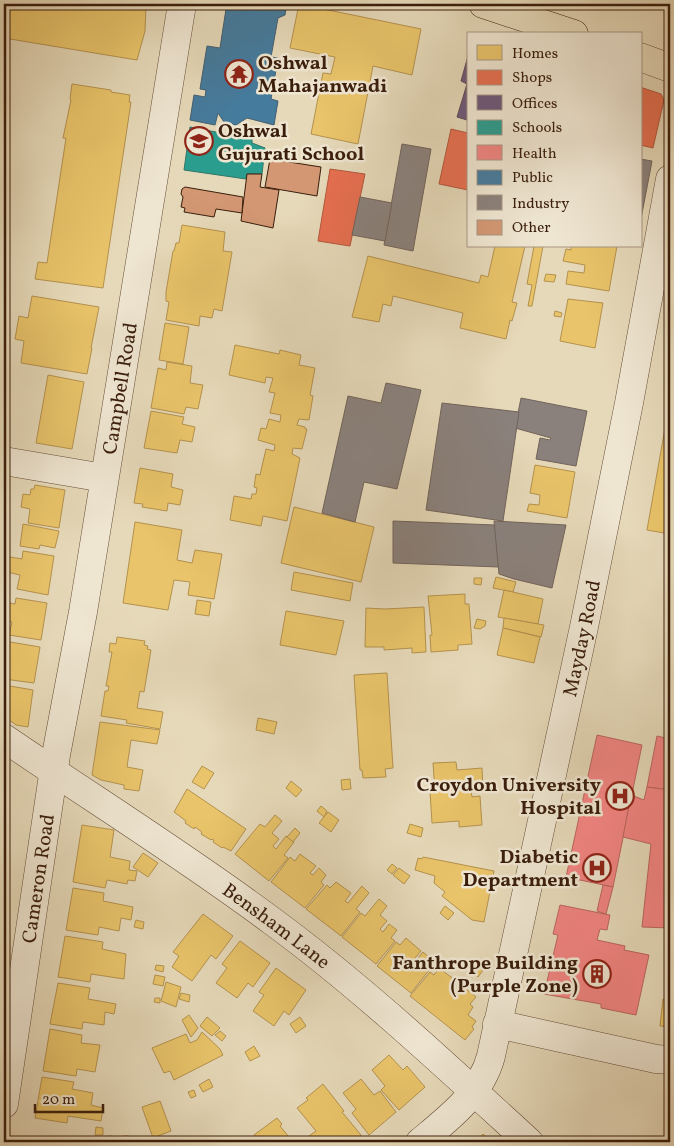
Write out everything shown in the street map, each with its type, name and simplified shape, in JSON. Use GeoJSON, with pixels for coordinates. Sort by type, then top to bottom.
{"type":"FeatureCollection","features":[{"type":"Feature","properties":{"kind":"main road"},"geometry":{"type":"LineString","coordinates":[[483,4],[568,32]]}},
{"type":"Feature","properties":{"kind":"main road"},"geometry":{"type":"LineString","coordinates":[[642,58],[670,68]]}},
{"type":"Feature","properties":{"kind":"street","name":"Campbell Road"},"geometry":{"type":"LineString","coordinates":[[54,772],[83,612],[182,4]]}},
{"type":"Feature","properties":{"kind":"street","name":"Mayday Road"},"geometry":{"type":"LineString","coordinates":[[420,1142],[440,1126],[474,1092],[482,1081],[489,1064],[583,634],[634,379],[670,179]]}},
{"type":"Feature","properties":{"kind":"street"},"geometry":{"type":"LineString","coordinates":[[4,461],[104,478]]}},
{"type":"Feature","properties":{"kind":"street","name":"Bensham Lane"},"geometry":{"type":"LineString","coordinates":[[4,738],[271,920],[361,991],[529,1142]]}},
{"type":"Feature","properties":{"kind":"street","name":"Cameron Road"},"geometry":{"type":"LineString","coordinates":[[4,1104],[54,772]]}},
{"type":"Feature","properties":{"kind":"street"},"geometry":{"type":"LineString","coordinates":[[497,1024],[670,1060]]}},
{"type":"Feature","properties":{"kind":"building: Homes"},"geometry":{"type":"Polygon","coordinates":[[[4,4],[146,5],[145,31],[137,60],[4,38],[4,4]]]}},
{"type":"Feature","properties":{"kind":"building: Homes"},"geometry":{"type":"Polygon","coordinates":[[[299,4],[421,29],[412,75],[373,66],[358,144],[311,134],[323,73],[331,74],[335,57],[290,48],[299,4]]]}},
{"type":"Feature","properties":{"kind":"building: Homes"},"geometry":{"type":"Polygon","coordinates":[[[72,84],[130,95],[129,102],[131,102],[103,288],[35,279],[38,262],[47,263],[66,138],[63,138],[71,100],[72,84]]]}},
{"type":"Feature","properties":{"kind":"building: Homes"},"geometry":{"type":"Polygon","coordinates":[[[182,225],[225,232],[223,251],[232,252],[222,311],[214,309],[212,318],[200,316],[199,326],[166,320],[169,302],[166,301],[166,292],[173,251],[176,243],[179,243],[182,225]]]}},
{"type":"Feature","properties":{"kind":"building: Homes"},"geometry":{"type":"Polygon","coordinates":[[[495,248],[525,248],[512,302],[517,303],[512,321],[510,320],[506,339],[460,328],[463,313],[393,296],[391,306],[383,304],[379,322],[352,317],[368,256],[479,283],[481,275],[488,277],[495,248]]]}},
{"type":"Feature","properties":{"kind":"building: Homes"},"geometry":{"type":"Polygon","coordinates":[[[534,248],[543,248],[532,306],[528,306],[532,285],[527,284],[534,248]]]}},
{"type":"Feature","properties":{"kind":"building: Homes"},"geometry":{"type":"Polygon","coordinates":[[[571,248],[617,248],[609,291],[566,284],[568,271],[584,273],[585,265],[563,261],[566,249],[571,250],[571,248]]]}},
{"type":"Feature","properties":{"kind":"building: Homes"},"geometry":{"type":"Polygon","coordinates":[[[546,274],[556,275],[554,282],[544,281],[546,274]]]}},
{"type":"Feature","properties":{"kind":"building: Homes"},"geometry":{"type":"Polygon","coordinates":[[[32,296],[99,307],[87,374],[21,363],[24,341],[15,339],[19,316],[28,318],[32,296]]]}},
{"type":"Feature","properties":{"kind":"building: Homes"},"geometry":{"type":"Polygon","coordinates":[[[568,299],[603,303],[595,348],[560,341],[568,299]]]}},
{"type":"Feature","properties":{"kind":"building: Homes"},"geometry":{"type":"Polygon","coordinates":[[[555,311],[562,313],[561,317],[554,316],[555,311]]]}},
{"type":"Feature","properties":{"kind":"building: Homes"},"geometry":{"type":"Polygon","coordinates":[[[165,323],[189,327],[183,364],[159,360],[165,323]]]}},
{"type":"Feature","properties":{"kind":"building: Homes"},"geometry":{"type":"Polygon","coordinates":[[[235,345],[279,354],[280,350],[301,355],[299,365],[315,368],[310,395],[313,396],[309,420],[299,419],[297,425],[307,429],[302,449],[293,448],[292,454],[300,458],[287,521],[263,516],[261,526],[230,520],[234,496],[251,499],[252,494],[256,494],[257,488],[254,487],[256,474],[260,475],[266,449],[274,451],[275,445],[258,440],[261,428],[266,429],[269,419],[280,422],[281,415],[270,413],[275,393],[269,392],[273,378],[266,377],[265,383],[229,375],[235,345]]]}},
{"type":"Feature","properties":{"kind":"building: Homes"},"geometry":{"type":"Polygon","coordinates":[[[167,362],[192,366],[190,383],[203,385],[198,409],[186,407],[184,414],[151,408],[158,368],[166,370],[167,362]]]}},
{"type":"Feature","properties":{"kind":"building: Homes"},"geometry":{"type":"Polygon","coordinates":[[[48,375],[84,382],[72,449],[36,443],[48,375]]]}},
{"type":"Feature","properties":{"kind":"building: Homes"},"geometry":{"type":"Polygon","coordinates":[[[670,400],[670,534],[647,530],[670,400]]]}},
{"type":"Feature","properties":{"kind":"building: Homes"},"geometry":{"type":"Polygon","coordinates":[[[151,411],[184,417],[182,424],[195,427],[192,442],[180,440],[177,453],[144,448],[151,411]]]}},
{"type":"Feature","properties":{"kind":"building: Homes"},"geometry":{"type":"Polygon","coordinates":[[[535,465],[575,472],[567,518],[527,511],[529,504],[539,505],[540,495],[530,493],[535,465]]]}},
{"type":"Feature","properties":{"kind":"building: Homes"},"geometry":{"type":"Polygon","coordinates":[[[140,468],[173,474],[171,487],[183,490],[180,505],[168,503],[167,511],[142,507],[143,504],[134,503],[140,468]]]}},
{"type":"Feature","properties":{"kind":"building: Homes"},"geometry":{"type":"Polygon","coordinates":[[[35,485],[65,490],[59,528],[28,523],[30,509],[21,507],[23,494],[30,495],[31,489],[34,489],[35,485]]]}},
{"type":"Feature","properties":{"kind":"building: Homes"},"geometry":{"type":"Polygon","coordinates":[[[294,507],[374,527],[361,582],[281,563],[294,507]]]}},
{"type":"Feature","properties":{"kind":"building: Homes"},"geometry":{"type":"Polygon","coordinates":[[[135,522],[182,530],[177,560],[192,563],[195,550],[222,554],[214,599],[188,595],[190,582],[174,580],[168,610],[123,603],[135,522]]]}},
{"type":"Feature","properties":{"kind":"building: Homes"},"geometry":{"type":"Polygon","coordinates":[[[23,524],[59,531],[55,548],[40,545],[39,549],[20,546],[23,524]]]}},
{"type":"Feature","properties":{"kind":"building: Homes"},"geometry":{"type":"Polygon","coordinates":[[[23,551],[54,556],[48,595],[17,589],[20,575],[7,572],[10,557],[22,559],[23,551]]]}},
{"type":"Feature","properties":{"kind":"building: Homes"},"geometry":{"type":"Polygon","coordinates":[[[294,572],[353,583],[350,601],[291,590],[294,572]]]}},
{"type":"Feature","properties":{"kind":"building: Homes"},"geometry":{"type":"Polygon","coordinates":[[[496,577],[516,582],[513,592],[493,588],[496,577]]]}},
{"type":"Feature","properties":{"kind":"building: Homes"},"geometry":{"type":"Polygon","coordinates":[[[474,578],[482,578],[481,585],[474,584],[474,578]]]}},
{"type":"Feature","properties":{"kind":"building: Homes"},"geometry":{"type":"Polygon","coordinates":[[[504,590],[543,599],[538,624],[498,617],[504,590]]]}},
{"type":"Feature","properties":{"kind":"building: Homes"},"geometry":{"type":"Polygon","coordinates":[[[465,594],[465,604],[469,604],[472,644],[458,645],[458,650],[431,652],[430,635],[432,635],[428,596],[465,594]]]}},
{"type":"Feature","properties":{"kind":"building: Homes"},"geometry":{"type":"Polygon","coordinates":[[[16,598],[47,603],[41,640],[9,635],[12,622],[4,620],[4,602],[15,604],[16,598]]]}},
{"type":"Feature","properties":{"kind":"building: Homes"},"geometry":{"type":"Polygon","coordinates":[[[197,600],[211,602],[209,616],[195,614],[197,600]]]}},
{"type":"Feature","properties":{"kind":"building: Homes"},"geometry":{"type":"Polygon","coordinates":[[[424,607],[426,652],[412,653],[412,648],[384,650],[384,647],[365,647],[366,608],[424,607]]]}},
{"type":"Feature","properties":{"kind":"building: Homes"},"geometry":{"type":"Polygon","coordinates":[[[286,611],[344,621],[336,655],[280,645],[286,611]]]}},
{"type":"Feature","properties":{"kind":"building: Homes"},"geometry":{"type":"Polygon","coordinates":[[[504,618],[544,625],[541,637],[503,628],[504,618]]]}},
{"type":"Feature","properties":{"kind":"building: Homes"},"geometry":{"type":"Polygon","coordinates":[[[477,619],[486,621],[485,626],[480,629],[474,628],[477,619]]]}},
{"type":"Feature","properties":{"kind":"building: Homes"},"geometry":{"type":"Polygon","coordinates":[[[503,628],[540,637],[534,663],[497,655],[503,628]]]}},
{"type":"Feature","properties":{"kind":"building: Homes"},"geometry":{"type":"Polygon","coordinates":[[[117,637],[145,641],[144,645],[148,646],[147,649],[151,650],[144,692],[140,691],[137,708],[163,712],[160,729],[126,723],[127,720],[101,716],[105,691],[108,691],[109,686],[106,686],[112,652],[109,652],[110,643],[116,644],[117,637]]]}},
{"type":"Feature","properties":{"kind":"building: Homes"},"geometry":{"type":"Polygon","coordinates":[[[4,641],[40,647],[34,683],[4,679],[4,641]]]}},
{"type":"Feature","properties":{"kind":"building: Homes"},"geometry":{"type":"Polygon","coordinates":[[[387,673],[393,768],[385,769],[386,777],[363,778],[362,770],[360,770],[354,675],[387,673]]]}},
{"type":"Feature","properties":{"kind":"building: Homes"},"geometry":{"type":"Polygon","coordinates":[[[4,685],[33,690],[28,727],[16,725],[4,716],[4,685]]]}},
{"type":"Feature","properties":{"kind":"building: Homes"},"geometry":{"type":"Polygon","coordinates":[[[258,718],[277,722],[274,734],[256,730],[258,718]]]}},
{"type":"Feature","properties":{"kind":"building: Homes"},"geometry":{"type":"Polygon","coordinates":[[[100,722],[160,730],[157,744],[131,740],[127,767],[143,770],[139,791],[124,789],[124,785],[101,780],[92,775],[100,722]]]}},
{"type":"Feature","properties":{"kind":"building: Homes"},"geometry":{"type":"Polygon","coordinates":[[[456,762],[457,770],[482,768],[483,789],[471,790],[472,797],[480,796],[482,825],[459,827],[459,821],[432,823],[430,792],[435,792],[433,763],[456,762]]]}},
{"type":"Feature","properties":{"kind":"building: Homes"},"geometry":{"type":"Polygon","coordinates":[[[202,766],[214,773],[204,789],[192,782],[202,766]]]}},
{"type":"Feature","properties":{"kind":"building: Homes"},"geometry":{"type":"Polygon","coordinates":[[[350,779],[351,789],[342,790],[341,780],[350,779]]]}},
{"type":"Feature","properties":{"kind":"building: Homes"},"geometry":{"type":"Polygon","coordinates":[[[291,781],[302,790],[296,797],[286,788],[291,781]]]}},
{"type":"Feature","properties":{"kind":"building: Homes"},"geometry":{"type":"Polygon","coordinates":[[[187,789],[246,829],[231,851],[222,848],[213,842],[214,840],[201,834],[202,832],[185,823],[186,821],[174,812],[187,789]]]}},
{"type":"Feature","properties":{"kind":"building: Homes"},"geometry":{"type":"Polygon","coordinates":[[[321,806],[327,811],[324,817],[317,811],[321,806]]]}},
{"type":"Feature","properties":{"kind":"building: Homes"},"geometry":{"type":"Polygon","coordinates":[[[328,812],[339,820],[331,832],[319,823],[328,812]]]}},
{"type":"Feature","properties":{"kind":"building: Homes"},"geometry":{"type":"Polygon","coordinates":[[[275,815],[282,821],[272,833],[279,839],[273,846],[276,849],[286,836],[294,842],[284,855],[288,858],[269,881],[235,854],[260,824],[265,827],[275,815]]]}},
{"type":"Feature","properties":{"kind":"building: Homes"},"geometry":{"type":"Polygon","coordinates":[[[410,824],[423,828],[421,837],[407,833],[410,824]]]}},
{"type":"Feature","properties":{"kind":"building: Homes"},"geometry":{"type":"Polygon","coordinates":[[[82,825],[114,830],[110,857],[130,861],[129,870],[137,871],[135,881],[128,880],[127,884],[107,880],[105,888],[73,882],[82,825]]]}},
{"type":"Feature","properties":{"kind":"building: Homes"},"geometry":{"type":"Polygon","coordinates":[[[295,828],[300,833],[293,842],[287,837],[295,828]]]}},
{"type":"Feature","properties":{"kind":"building: Homes"},"geometry":{"type":"Polygon","coordinates":[[[143,853],[158,863],[148,877],[133,867],[143,853]]]}},
{"type":"Feature","properties":{"kind":"building: Homes"},"geometry":{"type":"Polygon","coordinates":[[[300,854],[316,866],[310,873],[313,875],[319,868],[326,875],[321,882],[324,885],[305,908],[271,882],[290,857],[295,861],[300,854]]]}},
{"type":"Feature","properties":{"kind":"building: Homes"},"geometry":{"type":"Polygon","coordinates":[[[423,857],[494,871],[484,922],[472,920],[442,896],[445,892],[434,883],[435,876],[415,870],[418,858],[422,859],[423,857]]]}},
{"type":"Feature","properties":{"kind":"building: Homes"},"geometry":{"type":"Polygon","coordinates":[[[392,864],[397,868],[392,874],[387,870],[392,864]]]}},
{"type":"Feature","properties":{"kind":"building: Homes"},"geometry":{"type":"Polygon","coordinates":[[[399,868],[410,876],[404,884],[393,875],[399,868]]]}},
{"type":"Feature","properties":{"kind":"building: Homes"},"geometry":{"type":"Polygon","coordinates":[[[336,882],[351,893],[345,901],[348,903],[362,886],[369,893],[356,909],[360,912],[341,936],[306,909],[327,885],[330,888],[336,882]]]}},
{"type":"Feature","properties":{"kind":"building: Homes"},"geometry":{"type":"Polygon","coordinates":[[[73,888],[104,893],[103,901],[133,907],[131,920],[121,918],[119,931],[99,927],[98,935],[66,930],[73,888]]]}},
{"type":"Feature","properties":{"kind":"building: Homes"},"geometry":{"type":"Polygon","coordinates":[[[379,899],[387,906],[380,915],[387,921],[380,929],[383,932],[389,924],[397,930],[391,938],[395,941],[376,964],[342,937],[361,913],[365,916],[379,899]]]}},
{"type":"Feature","properties":{"kind":"building: Homes"},"geometry":{"type":"Polygon","coordinates":[[[445,906],[454,913],[448,920],[440,913],[445,906]]]}},
{"type":"Feature","properties":{"kind":"building: Homes"},"geometry":{"type":"Polygon","coordinates":[[[203,914],[233,936],[216,959],[211,955],[192,981],[172,967],[179,956],[173,952],[203,914]]]}},
{"type":"Feature","properties":{"kind":"building: Homes"},"geometry":{"type":"Polygon","coordinates":[[[136,920],[144,922],[143,929],[134,927],[136,920]]]}},
{"type":"Feature","properties":{"kind":"building: Homes"},"geometry":{"type":"Polygon","coordinates":[[[65,936],[103,942],[102,949],[126,954],[124,979],[91,974],[90,982],[58,977],[65,936]]]}},
{"type":"Feature","properties":{"kind":"building: Homes"},"geometry":{"type":"Polygon","coordinates":[[[406,938],[421,951],[415,958],[417,959],[423,952],[431,959],[426,966],[430,969],[411,993],[377,966],[396,942],[400,945],[406,938]]]}},
{"type":"Feature","properties":{"kind":"building: Homes"},"geometry":{"type":"Polygon","coordinates":[[[240,941],[270,963],[253,987],[248,983],[237,998],[216,983],[227,968],[222,964],[240,941]]]}},
{"type":"Feature","properties":{"kind":"building: Homes"},"geometry":{"type":"Polygon","coordinates":[[[477,958],[486,966],[478,977],[469,969],[477,958]]]}},
{"type":"Feature","properties":{"kind":"building: Homes"},"geometry":{"type":"Polygon","coordinates":[[[156,965],[164,966],[163,972],[155,970],[156,965]]]}},
{"type":"Feature","properties":{"kind":"building: Homes"},"geometry":{"type":"Polygon","coordinates":[[[276,968],[306,990],[289,1015],[284,1011],[274,1026],[253,1011],[264,995],[259,992],[276,968]]]}},
{"type":"Feature","properties":{"kind":"building: Homes"},"geometry":{"type":"Polygon","coordinates":[[[439,968],[455,980],[449,988],[455,993],[461,985],[476,997],[470,1004],[473,1007],[468,1015],[476,1021],[472,1027],[474,1029],[465,1040],[410,996],[430,972],[434,975],[439,968]]]}},
{"type":"Feature","properties":{"kind":"building: Homes"},"geometry":{"type":"Polygon","coordinates":[[[669,972],[670,1027],[660,1026],[663,999],[667,1000],[669,972]]]}},
{"type":"Feature","properties":{"kind":"building: Homes"},"geometry":{"type":"Polygon","coordinates":[[[155,975],[165,977],[163,986],[153,984],[155,975]]]}},
{"type":"Feature","properties":{"kind":"building: Homes"},"geometry":{"type":"Polygon","coordinates":[[[166,982],[181,987],[176,1007],[161,1001],[166,982]]]}},
{"type":"Feature","properties":{"kind":"building: Homes"},"geometry":{"type":"Polygon","coordinates":[[[58,983],[90,988],[88,999],[116,1004],[114,1014],[105,1012],[104,1025],[83,1022],[82,1029],[50,1024],[58,983]]]}},
{"type":"Feature","properties":{"kind":"building: Homes"},"geometry":{"type":"Polygon","coordinates":[[[181,993],[190,995],[189,1002],[179,999],[181,993]]]}},
{"type":"Feature","properties":{"kind":"building: Homes"},"geometry":{"type":"Polygon","coordinates":[[[155,998],[160,998],[160,1003],[154,1002],[155,998]]]}},
{"type":"Feature","properties":{"kind":"building: Homes"},"geometry":{"type":"Polygon","coordinates":[[[189,1015],[198,1028],[191,1037],[182,1020],[189,1015]]]}},
{"type":"Feature","properties":{"kind":"building: Homes"},"geometry":{"type":"Polygon","coordinates":[[[207,1017],[220,1028],[212,1036],[200,1026],[207,1017]]]}},
{"type":"Feature","properties":{"kind":"building: Homes"},"geometry":{"type":"Polygon","coordinates":[[[300,1017],[306,1026],[296,1033],[290,1024],[300,1017]]]}},
{"type":"Feature","properties":{"kind":"building: Homes"},"geometry":{"type":"Polygon","coordinates":[[[50,1029],[82,1035],[81,1043],[100,1045],[95,1072],[77,1069],[76,1076],[43,1071],[50,1029]]]}},
{"type":"Feature","properties":{"kind":"building: Homes"},"geometry":{"type":"Polygon","coordinates":[[[220,1031],[226,1036],[222,1041],[215,1035],[220,1031]]]}},
{"type":"Feature","properties":{"kind":"building: Homes"},"geometry":{"type":"Polygon","coordinates":[[[202,1032],[220,1049],[223,1055],[174,1080],[170,1071],[164,1073],[152,1048],[186,1034],[190,1043],[197,1040],[202,1032]]]}},
{"type":"Feature","properties":{"kind":"building: Homes"},"geometry":{"type":"Polygon","coordinates":[[[254,1046],[260,1056],[250,1061],[245,1052],[254,1046]]]}},
{"type":"Feature","properties":{"kind":"building: Homes"},"geometry":{"type":"Polygon","coordinates":[[[389,1055],[403,1070],[407,1066],[425,1087],[399,1110],[381,1090],[385,1086],[372,1070],[389,1055]]]}},
{"type":"Feature","properties":{"kind":"building: Homes"},"geometry":{"type":"Polygon","coordinates":[[[42,1077],[74,1082],[72,1089],[93,1093],[91,1105],[103,1108],[101,1121],[68,1116],[67,1123],[35,1118],[42,1077]]]}},
{"type":"Feature","properties":{"kind":"building: Homes"},"geometry":{"type":"Polygon","coordinates":[[[209,1079],[213,1087],[203,1092],[199,1085],[209,1079]]]}},
{"type":"Feature","properties":{"kind":"building: Homes"},"geometry":{"type":"Polygon","coordinates":[[[361,1079],[374,1095],[380,1091],[396,1112],[369,1135],[352,1113],[356,1109],[343,1093],[361,1079]]]}},
{"type":"Feature","properties":{"kind":"building: Homes"},"geometry":{"type":"Polygon","coordinates":[[[323,1084],[361,1135],[352,1142],[314,1142],[309,1136],[316,1131],[297,1108],[308,1100],[306,1098],[323,1084]]]}},
{"type":"Feature","properties":{"kind":"building: Homes"},"geometry":{"type":"Polygon","coordinates":[[[194,1090],[196,1096],[191,1098],[188,1092],[194,1090]]]}},
{"type":"Feature","properties":{"kind":"building: Homes"},"geometry":{"type":"Polygon","coordinates":[[[160,1101],[171,1131],[153,1138],[142,1107],[160,1101]]]}},
{"type":"Feature","properties":{"kind":"building: Homes"},"geometry":{"type":"Polygon","coordinates":[[[277,1118],[282,1124],[280,1126],[293,1142],[259,1142],[254,1135],[277,1118]]]}},
{"type":"Feature","properties":{"kind":"building: Homes"},"geometry":{"type":"Polygon","coordinates":[[[96,1127],[103,1128],[103,1135],[95,1135],[96,1127]]]}},
{"type":"Feature","properties":{"kind":"building: Homes"},"geometry":{"type":"Polygon","coordinates":[[[483,1134],[491,1142],[475,1142],[483,1134]]]}},
{"type":"Feature","properties":{"kind":"building: Homes"},"geometry":{"type":"Polygon","coordinates":[[[112,1136],[113,1142],[96,1142],[95,1137],[112,1136]]]}},
{"type":"Feature","properties":{"kind":"building: Homes"},"geometry":{"type":"Polygon","coordinates":[[[123,1136],[129,1136],[129,1142],[124,1142],[123,1136]]]}},
{"type":"Feature","properties":{"kind":"building: Homes"},"geometry":{"type":"Polygon","coordinates":[[[149,1137],[150,1142],[135,1142],[134,1140],[149,1137]]]}},
{"type":"Feature","properties":{"kind":"building: Shops"},"geometry":{"type":"Polygon","coordinates":[[[642,88],[661,94],[664,100],[653,148],[642,145],[642,88]]]}},
{"type":"Feature","properties":{"kind":"building: Shops"},"geometry":{"type":"Polygon","coordinates":[[[451,129],[467,133],[467,190],[439,184],[451,129]]]}},
{"type":"Feature","properties":{"kind":"building: Shops"},"geometry":{"type":"Polygon","coordinates":[[[330,169],[365,174],[350,246],[318,241],[330,169]]]}},
{"type":"Feature","properties":{"kind":"building: Offices"},"geometry":{"type":"Polygon","coordinates":[[[467,60],[467,84],[461,81],[467,60]]]}},
{"type":"Feature","properties":{"kind":"building: Offices"},"geometry":{"type":"Polygon","coordinates":[[[467,84],[467,120],[457,117],[467,84]]]}},
{"type":"Feature","properties":{"kind":"building: Schools"},"geometry":{"type":"Polygon","coordinates":[[[190,127],[252,139],[252,143],[265,148],[262,174],[247,174],[246,179],[184,170],[190,127]]]}},
{"type":"Feature","properties":{"kind":"building: Health"},"geometry":{"type":"Polygon","coordinates":[[[597,735],[642,745],[613,887],[566,877],[597,735]]]}},
{"type":"Feature","properties":{"kind":"building: Health"},"geometry":{"type":"Polygon","coordinates":[[[657,736],[670,739],[670,790],[647,787],[657,736]]]}},
{"type":"Feature","properties":{"kind":"building: Health"},"geometry":{"type":"Polygon","coordinates":[[[647,787],[670,790],[670,928],[642,927],[651,844],[623,837],[631,795],[644,800],[647,787]]]}},
{"type":"Feature","properties":{"kind":"building: Health"},"geometry":{"type":"Polygon","coordinates":[[[603,885],[613,887],[606,914],[597,911],[603,885]]]}},
{"type":"Feature","properties":{"kind":"building: Health","name":"Fanthrope Building (Purple Zone)"},"geometry":{"type":"Polygon","coordinates":[[[560,905],[610,915],[607,930],[600,929],[597,940],[625,946],[624,950],[649,955],[636,1015],[601,1008],[601,1004],[544,994],[558,935],[553,934],[560,905]]]}},
{"type":"Feature","properties":{"kind":"building: Public","name":"Oshwal Mahajanwadi"},"geometry":{"type":"Polygon","coordinates":[[[210,4],[280,4],[286,9],[285,15],[278,18],[271,57],[278,58],[271,99],[278,101],[274,125],[247,118],[236,125],[224,122],[218,113],[215,125],[190,120],[194,95],[205,97],[206,90],[200,89],[207,46],[220,48],[226,9],[210,6],[210,4]]]}},
{"type":"Feature","properties":{"kind":"building: Industry"},"geometry":{"type":"Polygon","coordinates":[[[402,144],[431,149],[413,251],[384,245],[402,144]]]}},
{"type":"Feature","properties":{"kind":"building: Industry"},"geometry":{"type":"Polygon","coordinates":[[[642,159],[652,161],[642,214],[642,159]]]}},
{"type":"Feature","properties":{"kind":"building: Industry"},"geometry":{"type":"Polygon","coordinates":[[[360,197],[392,203],[385,241],[352,235],[360,197]]]}},
{"type":"Feature","properties":{"kind":"building: Industry"},"geometry":{"type":"Polygon","coordinates":[[[386,383],[421,390],[397,489],[364,482],[355,522],[322,513],[348,396],[381,403],[386,383]]]}},
{"type":"Feature","properties":{"kind":"building: Industry"},"geometry":{"type":"Polygon","coordinates":[[[521,398],[587,411],[576,466],[536,459],[540,438],[550,440],[551,438],[515,428],[521,398]]]}},
{"type":"Feature","properties":{"kind":"building: Industry"},"geometry":{"type":"Polygon","coordinates":[[[442,403],[519,412],[503,521],[426,510],[442,403]]]}},
{"type":"Feature","properties":{"kind":"building: Industry"},"geometry":{"type":"Polygon","coordinates":[[[393,521],[495,525],[499,567],[393,563],[393,521]]]}},
{"type":"Feature","properties":{"kind":"building: Industry"},"geometry":{"type":"Polygon","coordinates":[[[494,521],[566,525],[552,588],[499,574],[494,521]]]}},
{"type":"Feature","properties":{"kind":"building: Other"},"geometry":{"type":"Polygon","coordinates":[[[270,159],[321,167],[317,196],[265,187],[270,159]]]}},
{"type":"Feature","properties":{"kind":"building: Other"},"geometry":{"type":"Polygon","coordinates":[[[247,174],[262,174],[260,187],[279,190],[273,228],[241,221],[247,174]]]}},
{"type":"Feature","properties":{"kind":"building: Other"},"geometry":{"type":"Polygon","coordinates":[[[185,187],[243,197],[242,213],[216,209],[214,217],[184,212],[185,208],[181,207],[183,197],[181,194],[182,189],[185,187]]]}},
{"type":"Feature","properties":{"kind":"place","name":"Oshwal Mahajanwadi"},"geometry":{"type":"Point","coordinates":[239,74]}},
{"type":"Feature","properties":{"kind":"place","name":"Oshwal Gujurati School"},"geometry":{"type":"Point","coordinates":[199,141]}},
{"type":"Feature","properties":{"kind":"place","name":"Croydon University Hospital"},"geometry":{"type":"Point","coordinates":[620,796]}},
{"type":"Feature","properties":{"kind":"place","name":"Diabetic Department"},"geometry":{"type":"Point","coordinates":[597,868]}},
{"type":"Feature","properties":{"kind":"place","name":"Fanthrope Building (Purple Zone)"},"geometry":{"type":"Point","coordinates":[597,974]}}]}
